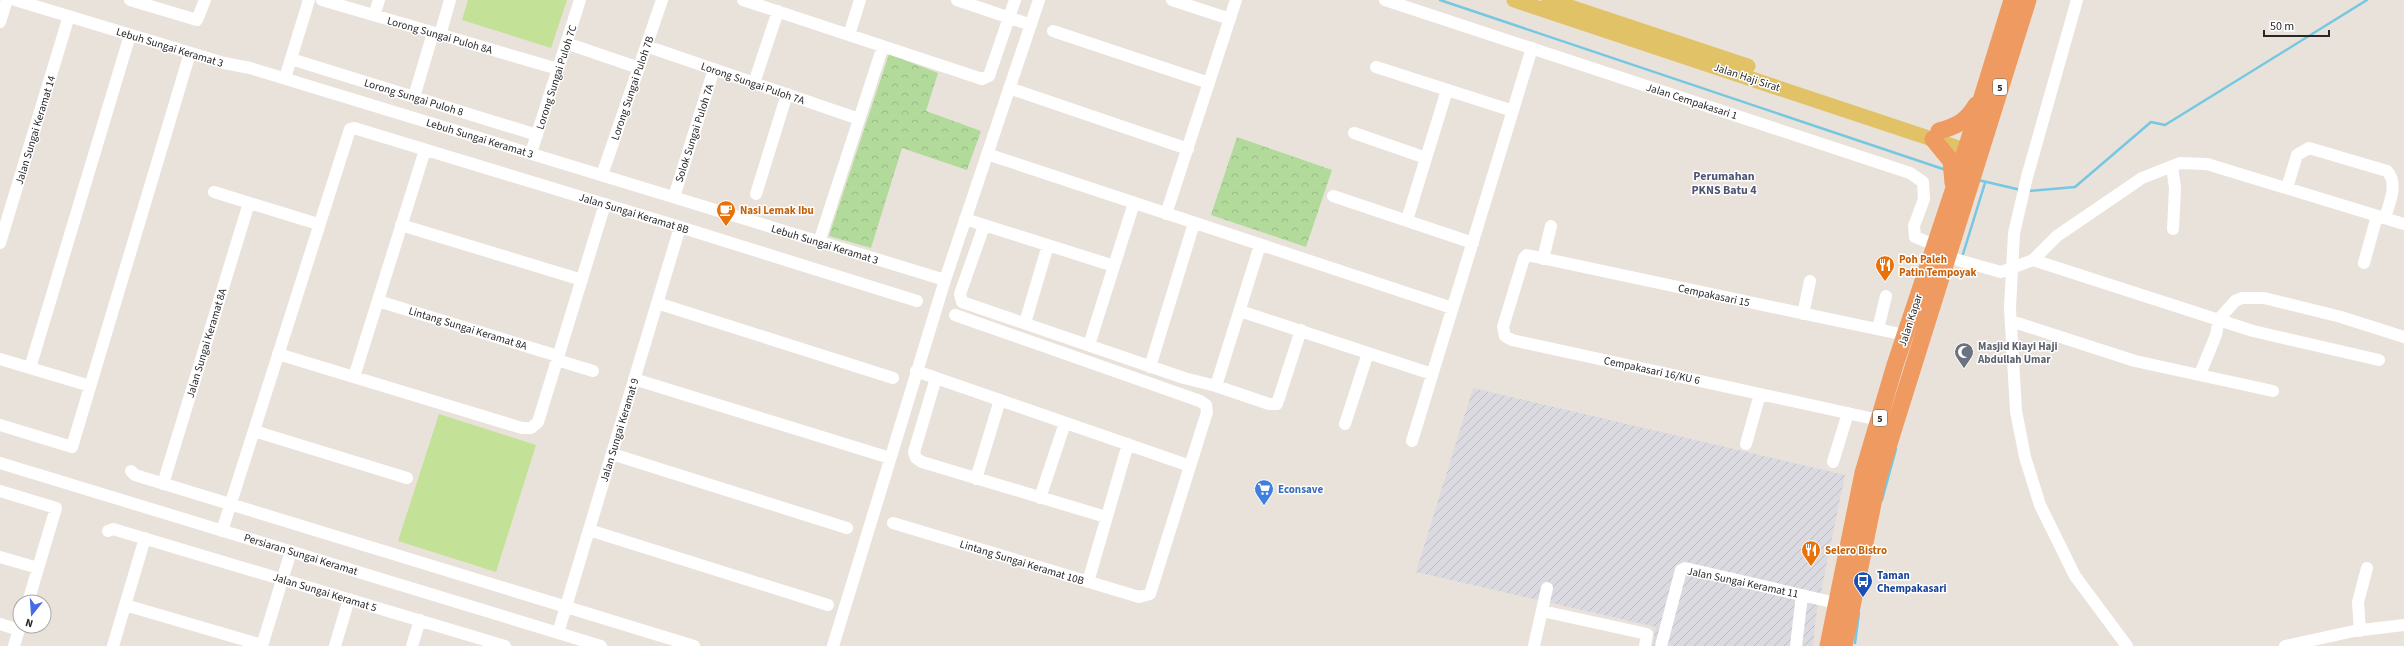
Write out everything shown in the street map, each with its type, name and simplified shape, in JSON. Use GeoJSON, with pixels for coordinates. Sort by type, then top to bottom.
{"type":"FeatureCollection","features":[{"type":"Feature","properties":{"kind":"highway","name":"Jalan Kapar"},"geometry":{"type":"LineString","coordinates":[[1828,646],[1858,494],[1879,420],[1935,245],[1964,167],[2011,26],[2012,0]]}},
{"type":"Feature","properties":{"kind":"highway","name":"Jalan Kapar"},"geometry":{"type":"LineString","coordinates":[[1844,646],[1878,479],[1948,257],[1964,167],[1983,95],[2011,26],[2028,0]]}},
{"type":"Feature","properties":{"kind":"highway"},"geometry":{"type":"LineString","coordinates":[[1964,167],[1936,135],[1969,118],[1983,95]]}},
{"type":"Feature","properties":{"kind":"main road","name":"Jalan Haji Sirat"},"geometry":{"type":"LineString","coordinates":[[1514,0],[1936,135]]}},
{"type":"Feature","properties":{"kind":"main road","name":"Jalan Haji Sirat"},"geometry":{"type":"LineString","coordinates":[[1549,0],[1936,135],[1964,167]]}},
{"type":"Feature","properties":{"kind":"street"},"geometry":{"type":"LineString","coordinates":[[1,18],[7,0]]}},
{"type":"Feature","properties":{"kind":"street","name":"Lebuh Sungai Keramat 3"},"geometry":{"type":"LineString","coordinates":[[15,0],[190,53],[285,78],[945,280]]}},
{"type":"Feature","properties":{"kind":"street"},"geometry":{"type":"LineString","coordinates":[[130,0],[197,20],[205,0]]}},
{"type":"Feature","properties":{"kind":"street"},"geometry":{"type":"LineString","coordinates":[[285,78],[309,0]]}},
{"type":"Feature","properties":{"kind":"street","name":"Lorong Sungai Puloh 8A"},"geometry":{"type":"LineString","coordinates":[[322,0],[558,69]]}},
{"type":"Feature","properties":{"kind":"street"},"geometry":{"type":"LineString","coordinates":[[374,15],[379,0]]}},
{"type":"Feature","properties":{"kind":"street"},"geometry":{"type":"LineString","coordinates":[[414,97],[450,0]]}},
{"type":"Feature","properties":{"kind":"street","name":"Lorong Sungai Puloh 7C"},"geometry":{"type":"LineString","coordinates":[[531,153],[580,0]]}},
{"type":"Feature","properties":{"kind":"street","name":"Lorong Sungai Puloh 7B"},"geometry":{"type":"LineString","coordinates":[[602,175],[662,0]]}},
{"type":"Feature","properties":{"kind":"street"},"geometry":{"type":"LineString","coordinates":[[743,0],[982,79],[989,76],[1015,0]]}},
{"type":"Feature","properties":{"kind":"street"},"geometry":{"type":"LineString","coordinates":[[849,35],[860,0]]}},
{"type":"Feature","properties":{"kind":"street"},"geometry":{"type":"LineString","coordinates":[[957,0],[1031,25]]}},
{"type":"Feature","properties":{"kind":"street"},"geometry":{"type":"LineString","coordinates":[[833,646],[945,280],[1039,0]]}},
{"type":"Feature","properties":{"kind":"street"},"geometry":{"type":"LineString","coordinates":[[1172,0],[1230,19]]}},
{"type":"Feature","properties":{"kind":"street"},"geometry":{"type":"LineString","coordinates":[[1166,214],[1236,0]]}},
{"type":"Feature","properties":{"kind":"street","name":"Jalan Cempakasari 1"},"geometry":{"type":"LineString","coordinates":[[1385,0],[1910,173],[1923,182],[1924,199],[1914,226],[1915,237],[1935,245]]}},
{"type":"Feature","properties":{"kind":"street"},"geometry":{"type":"LineString","coordinates":[[2077,0],[2027,177],[2014,233],[2011,268],[2011,321],[2016,411],[2025,457],[2040,505],[2075,576],[2126,646]]}},
{"type":"Feature","properties":{"kind":"street"},"geometry":{"type":"LineString","coordinates":[[754,83],[778,12]]}},
{"type":"Feature","properties":{"kind":"street","name":"Jalan Sungai Keramat 14"},"geometry":{"type":"LineString","coordinates":[[0,243],[69,16]]}},
{"type":"Feature","properties":{"kind":"street"},"geometry":{"type":"LineString","coordinates":[[1053,31],[1209,83]]}},
{"type":"Feature","properties":{"kind":"street"},"geometry":{"type":"LineString","coordinates":[[30,368],[130,35]]}},
{"type":"Feature","properties":{"kind":"street"},"geometry":{"type":"LineString","coordinates":[[566,43],[639,68]]}},
{"type":"Feature","properties":{"kind":"street","name":"Lorong Sungai Puloh 7A"},"geometry":{"type":"LineString","coordinates":[[646,46],[859,119]]}},
{"type":"Feature","properties":{"kind":"street"},"geometry":{"type":"LineString","coordinates":[[819,242],[883,46]]}},
{"type":"Feature","properties":{"kind":"street"},"geometry":{"type":"LineString","coordinates":[[1412,441],[1532,48]]}},
{"type":"Feature","properties":{"kind":"street"},"geometry":{"type":"LineString","coordinates":[[0,425],[72,446],[190,53]]}},
{"type":"Feature","properties":{"kind":"street","name":"Lorong Sungai Puloh 8"},"geometry":{"type":"LineString","coordinates":[[291,59],[537,135]]}},
{"type":"Feature","properties":{"kind":"street"},"geometry":{"type":"LineString","coordinates":[[1376,67],[1513,111]]}},
{"type":"Feature","properties":{"kind":"street","name":"Solok Sungai Puloh 7A"},"geometry":{"type":"LineString","coordinates":[[674,197],[714,69]]}},
{"type":"Feature","properties":{"kind":"street"},"geometry":{"type":"LineString","coordinates":[[1010,88],[1188,149]]}},
{"type":"Feature","properties":{"kind":"street"},"geometry":{"type":"LineString","coordinates":[[1407,220],[1447,90]]}},
{"type":"Feature","properties":{"kind":"street"},"geometry":{"type":"LineString","coordinates":[[756,194],[787,94]]}},
{"type":"Feature","properties":{"kind":"street","name":"Jalan Sungai Keramat 8B"},"geometry":{"type":"LineString","coordinates":[[318,224],[350,129],[354,128],[917,301]]}},
{"type":"Feature","properties":{"kind":"street"},"geometry":{"type":"LineString","coordinates":[[1354,133],[1426,158]]}},
{"type":"Feature","properties":{"kind":"street"},"geometry":{"type":"LineString","coordinates":[[2287,188],[2297,155],[2309,148],[2387,171],[2392,176],[2393,186],[2364,264]]}},
{"type":"Feature","properties":{"kind":"street"},"geometry":{"type":"LineString","coordinates":[[354,377],[425,150]]}},
{"type":"Feature","properties":{"kind":"street"},"geometry":{"type":"LineString","coordinates":[[987,154],[1452,308]]}},
{"type":"Feature","properties":{"kind":"street"},"geometry":{"type":"LineString","coordinates":[[1948,257],[2001,272],[2033,260],[2056,236],[2142,178],[2180,163],[2207,164],[2404,224]]}},
{"type":"Feature","properties":{"kind":"street"},"geometry":{"type":"LineString","coordinates":[[2172,166],[2175,188],[2173,229]]}},
{"type":"Feature","properties":{"kind":"street"},"geometry":{"type":"LineString","coordinates":[[214,192],[318,224],[222,531]]}},
{"type":"Feature","properties":{"kind":"street"},"geometry":{"type":"LineString","coordinates":[[1333,196],[1473,243]]}},
{"type":"Feature","properties":{"kind":"street","name":"Jalan Sungai Keramat 8A"},"geometry":{"type":"LineString","coordinates":[[164,484],[249,203]]}},
{"type":"Feature","properties":{"kind":"street"},"geometry":{"type":"LineString","coordinates":[[1089,345],[1134,203]]}},
{"type":"Feature","properties":{"kind":"street"},"geometry":{"type":"LineString","coordinates":[[278,354],[522,428],[531,428],[538,422],[605,204]]}},
{"type":"Feature","properties":{"kind":"street"},"geometry":{"type":"LineString","coordinates":[[965,219],[1114,266]]}},
{"type":"Feature","properties":{"kind":"street"},"geometry":{"type":"LineString","coordinates":[[1150,366],[1194,223]]}},
{"type":"Feature","properties":{"kind":"street"},"geometry":{"type":"LineString","coordinates":[[402,225],[582,280]]}},
{"type":"Feature","properties":{"kind":"street"},"geometry":{"type":"LineString","coordinates":[[984,226],[960,294],[960,300],[1184,378],[1216,386],[1269,404],[1278,404],[1300,330]]}},
{"type":"Feature","properties":{"kind":"street"},"geometry":{"type":"LineString","coordinates":[[1543,259],[1551,226]]}},
{"type":"Feature","properties":{"kind":"street","name":"Jalan Sungai Keramat 9"},"geometry":{"type":"LineString","coordinates":[[558,632],[680,227]]}},
{"type":"Feature","properties":{"kind":"street"},"geometry":{"type":"LineString","coordinates":[[1216,386],[1260,245]]}},
{"type":"Feature","properties":{"kind":"street"},"geometry":{"type":"LineString","coordinates":[[1025,323],[1048,246]]}},
{"type":"Feature","properties":{"kind":"street","name":"Cempakasari 15"},"geometry":{"type":"LineString","coordinates":[[1524,258],[1527,255],[1905,335]]}},
{"type":"Feature","properties":{"kind":"street","name":"Cempakasari 16/KU 6"},"geometry":{"type":"LineString","coordinates":[[1524,258],[1504,327],[1504,332],[1508,338],[1879,420]]}},
{"type":"Feature","properties":{"kind":"street"},"geometry":{"type":"LineString","coordinates":[[2033,260],[2253,330],[2379,360]]}},
{"type":"Feature","properties":{"kind":"street"},"geometry":{"type":"LineString","coordinates":[[1804,314],[1810,281]]}},
{"type":"Feature","properties":{"kind":"street"},"geometry":{"type":"LineString","coordinates":[[1878,330],[1886,296]]}},
{"type":"Feature","properties":{"kind":"street"},"geometry":{"type":"LineString","coordinates":[[2200,374],[2216,336],[2219,319],[2235,301],[2242,298],[2264,298],[2341,317],[2404,337]]}},
{"type":"Feature","properties":{"kind":"street","name":"Lintang Sungai Keramat 8A"},"geometry":{"type":"LineString","coordinates":[[378,301],[558,358],[593,371]]}},
{"type":"Feature","properties":{"kind":"street"},"geometry":{"type":"LineString","coordinates":[[657,303],[893,378]]}},
{"type":"Feature","properties":{"kind":"street"},"geometry":{"type":"LineString","coordinates":[[1240,311],[1432,374]]}},
{"type":"Feature","properties":{"kind":"street"},"geometry":{"type":"LineString","coordinates":[[916,372],[1190,466],[1207,412],[1206,405],[1200,401],[955,315]]}},
{"type":"Feature","properties":{"kind":"street"},"geometry":{"type":"LineString","coordinates":[[2011,321],[2135,361],[2273,391]]}},
{"type":"Feature","properties":{"kind":"street"},"geometry":{"type":"LineString","coordinates":[[1345,424],[1368,353]]}},
{"type":"Feature","properties":{"kind":"street"},"geometry":{"type":"LineString","coordinates":[[0,359],[90,386]]}},
{"type":"Feature","properties":{"kind":"street"},"geometry":{"type":"LineString","coordinates":[[936,378],[914,452],[916,458],[922,462],[1106,517]]}},
{"type":"Feature","properties":{"kind":"street"},"geometry":{"type":"LineString","coordinates":[[634,379],[890,458]]}},
{"type":"Feature","properties":{"kind":"street"},"geometry":{"type":"LineString","coordinates":[[1746,444],[1760,394]]}},
{"type":"Feature","properties":{"kind":"street"},"geometry":{"type":"LineString","coordinates":[[976,478],[1000,400]]}},
{"type":"Feature","properties":{"kind":"street"},"geometry":{"type":"LineString","coordinates":[[1833,462],[1848,413]]}},
{"type":"Feature","properties":{"kind":"street"},"geometry":{"type":"LineString","coordinates":[[1040,498],[1065,423]]}},
{"type":"Feature","properties":{"kind":"street"},"geometry":{"type":"LineString","coordinates":[[254,431],[407,478]]}},
{"type":"Feature","properties":{"kind":"street"},"geometry":{"type":"LineString","coordinates":[[1088,582],[1128,444]]}},
{"type":"Feature","properties":{"kind":"street"},"geometry":{"type":"LineString","coordinates":[[612,454],[847,528]]}},
{"type":"Feature","properties":{"kind":"street","name":"Persiaran Sungai Keramat"},"geometry":{"type":"LineString","coordinates":[[0,463],[558,632],[579,643],[601,646]]}},
{"type":"Feature","properties":{"kind":"street","name":"Lintang Sungai Keramat 10B"},"geometry":{"type":"LineString","coordinates":[[893,523],[1139,597],[1150,594],[1190,466]]}},
{"type":"Feature","properties":{"kind":"street"},"geometry":{"type":"LineString","coordinates":[[131,471],[135,474],[164,484],[566,605],[694,646]]}},
{"type":"Feature","properties":{"kind":"street"},"geometry":{"type":"LineString","coordinates":[[0,492],[56,508],[30,594]]}},
{"type":"Feature","properties":{"kind":"street","name":"Jalan Sungai Keramat 5"},"geometry":{"type":"LineString","coordinates":[[108,531],[113,529],[145,538],[505,646]]}},
{"type":"Feature","properties":{"kind":"street"},"geometry":{"type":"LineString","coordinates":[[589,530],[828,605]]}},
{"type":"Feature","properties":{"kind":"street"},"geometry":{"type":"LineString","coordinates":[[113,646],[145,538]]}},
{"type":"Feature","properties":{"kind":"street"},"geometry":{"type":"LineString","coordinates":[[126,605],[262,646],[291,551]]}},
{"type":"Feature","properties":{"kind":"street"},"geometry":{"type":"LineString","coordinates":[[0,557],[38,568]]}},
{"type":"Feature","properties":{"kind":"street"},"geometry":{"type":"LineString","coordinates":[[2360,631],[2358,602],[2367,568]]}},
{"type":"Feature","properties":{"kind":"street","name":"Jalan Sungai Keramat 11"},"geometry":{"type":"LineString","coordinates":[[1661,646],[1681,570],[1693,570],[1836,603]]}},
{"type":"Feature","properties":{"kind":"street"},"geometry":{"type":"LineString","coordinates":[[1534,646],[1547,588]]}},
{"type":"Feature","properties":{"kind":"street"},"geometry":{"type":"LineString","coordinates":[[1796,646],[1802,595]]}},
{"type":"Feature","properties":{"kind":"street"},"geometry":{"type":"LineString","coordinates":[[335,646],[349,599]]}},
{"type":"Feature","properties":{"kind":"street"},"geometry":{"type":"LineString","coordinates":[[1542,611],[1648,634],[1645,646]]}},
{"type":"Feature","properties":{"kind":"street"},"geometry":{"type":"LineString","coordinates":[[412,646],[420,620]]}},
{"type":"Feature","properties":{"kind":"street"},"geometry":{"type":"LineString","coordinates":[[0,624],[12,626]]}},
{"type":"Feature","properties":{"kind":"street"},"geometry":{"type":"LineString","coordinates":[[2285,646],[2360,631],[2404,625]]}},
{"type":"Feature","properties":{"kind":"street"},"geometry":{"type":"LineString","coordinates":[[14,646],[18,634]]}},
{"type":"Feature","properties":{"kind":"shaded area"},"geometry":{"type":"Polygon","coordinates":[[[1473,388],[1845,475],[1816,616],[1813,646],[1652,646],[1656,627],[1416,572],[1473,388]]]}},
{"type":"Feature","properties":{"kind":"green space"},"geometry":{"type":"Polygon","coordinates":[[[468,0],[567,0],[551,48],[462,20],[468,0]]]}},
{"type":"Feature","properties":{"kind":"green space"},"geometry":{"type":"Polygon","coordinates":[[[889,54],[938,73],[926,111],[981,131],[967,170],[902,148],[871,248],[829,236],[889,54]]]}},
{"type":"Feature","properties":{"kind":"green space"},"geometry":{"type":"Polygon","coordinates":[[[1237,137],[1332,170],[1306,247],[1211,215],[1237,137]]]}},
{"type":"Feature","properties":{"kind":"green space"},"geometry":{"type":"Polygon","coordinates":[[[439,414],[536,445],[496,572],[398,541],[439,414]]]}},
{"type":"Feature","properties":{"kind":"waterway"},"geometry":{"type":"LineString","coordinates":[[1440,0],[1946,170]]}},
{"type":"Feature","properties":{"kind":"waterway"},"geometry":{"type":"LineString","coordinates":[[2028,191],[2075,187],[2151,122],[2165,125],[2367,0]]}},
{"type":"Feature","properties":{"kind":"waterway"},"geometry":{"type":"LineString","coordinates":[[1978,180],[2021,190]]}},
{"type":"Feature","properties":{"kind":"waterway"},"geometry":{"type":"LineString","coordinates":[[1963,254],[1985,183]]}},
{"type":"Feature","properties":{"kind":"waterway"},"geometry":{"type":"LineString","coordinates":[[1882,500],[1896,449]]}},
{"type":"Feature","properties":{"kind":"waterway"},"geometry":{"type":"LineString","coordinates":[[1855,643],[1859,613]]}},
{"type":"Feature","properties":{"kind":"place","name":"Nasi Lemak Ibu"},"geometry":{"type":"Point","coordinates":[726,227]}},
{"type":"Feature","properties":{"kind":"place","name":"Poh Paleh Patin Tempoyak"},"geometry":{"type":"Point","coordinates":[1885,282]}},
{"type":"Feature","properties":{"kind":"place","name":"Masjid Kiayi Haji Abdullah Umar"},"geometry":{"type":"Point","coordinates":[1964,369]}},
{"type":"Feature","properties":{"kind":"place","name":"Econsave"},"geometry":{"type":"Point","coordinates":[1264,506]}},
{"type":"Feature","properties":{"kind":"place","name":"Selero Bistro"},"geometry":{"type":"Point","coordinates":[1811,567]}},
{"type":"Feature","properties":{"kind":"place","name":"Taman Chempakasari"},"geometry":{"type":"Point","coordinates":[1863,598]}},
{"type":"Feature","properties":{"kind":"district","name":"Perumahan PKNS Batu 4"},"geometry":{"type":"Point","coordinates":[1724,183]}}]}
